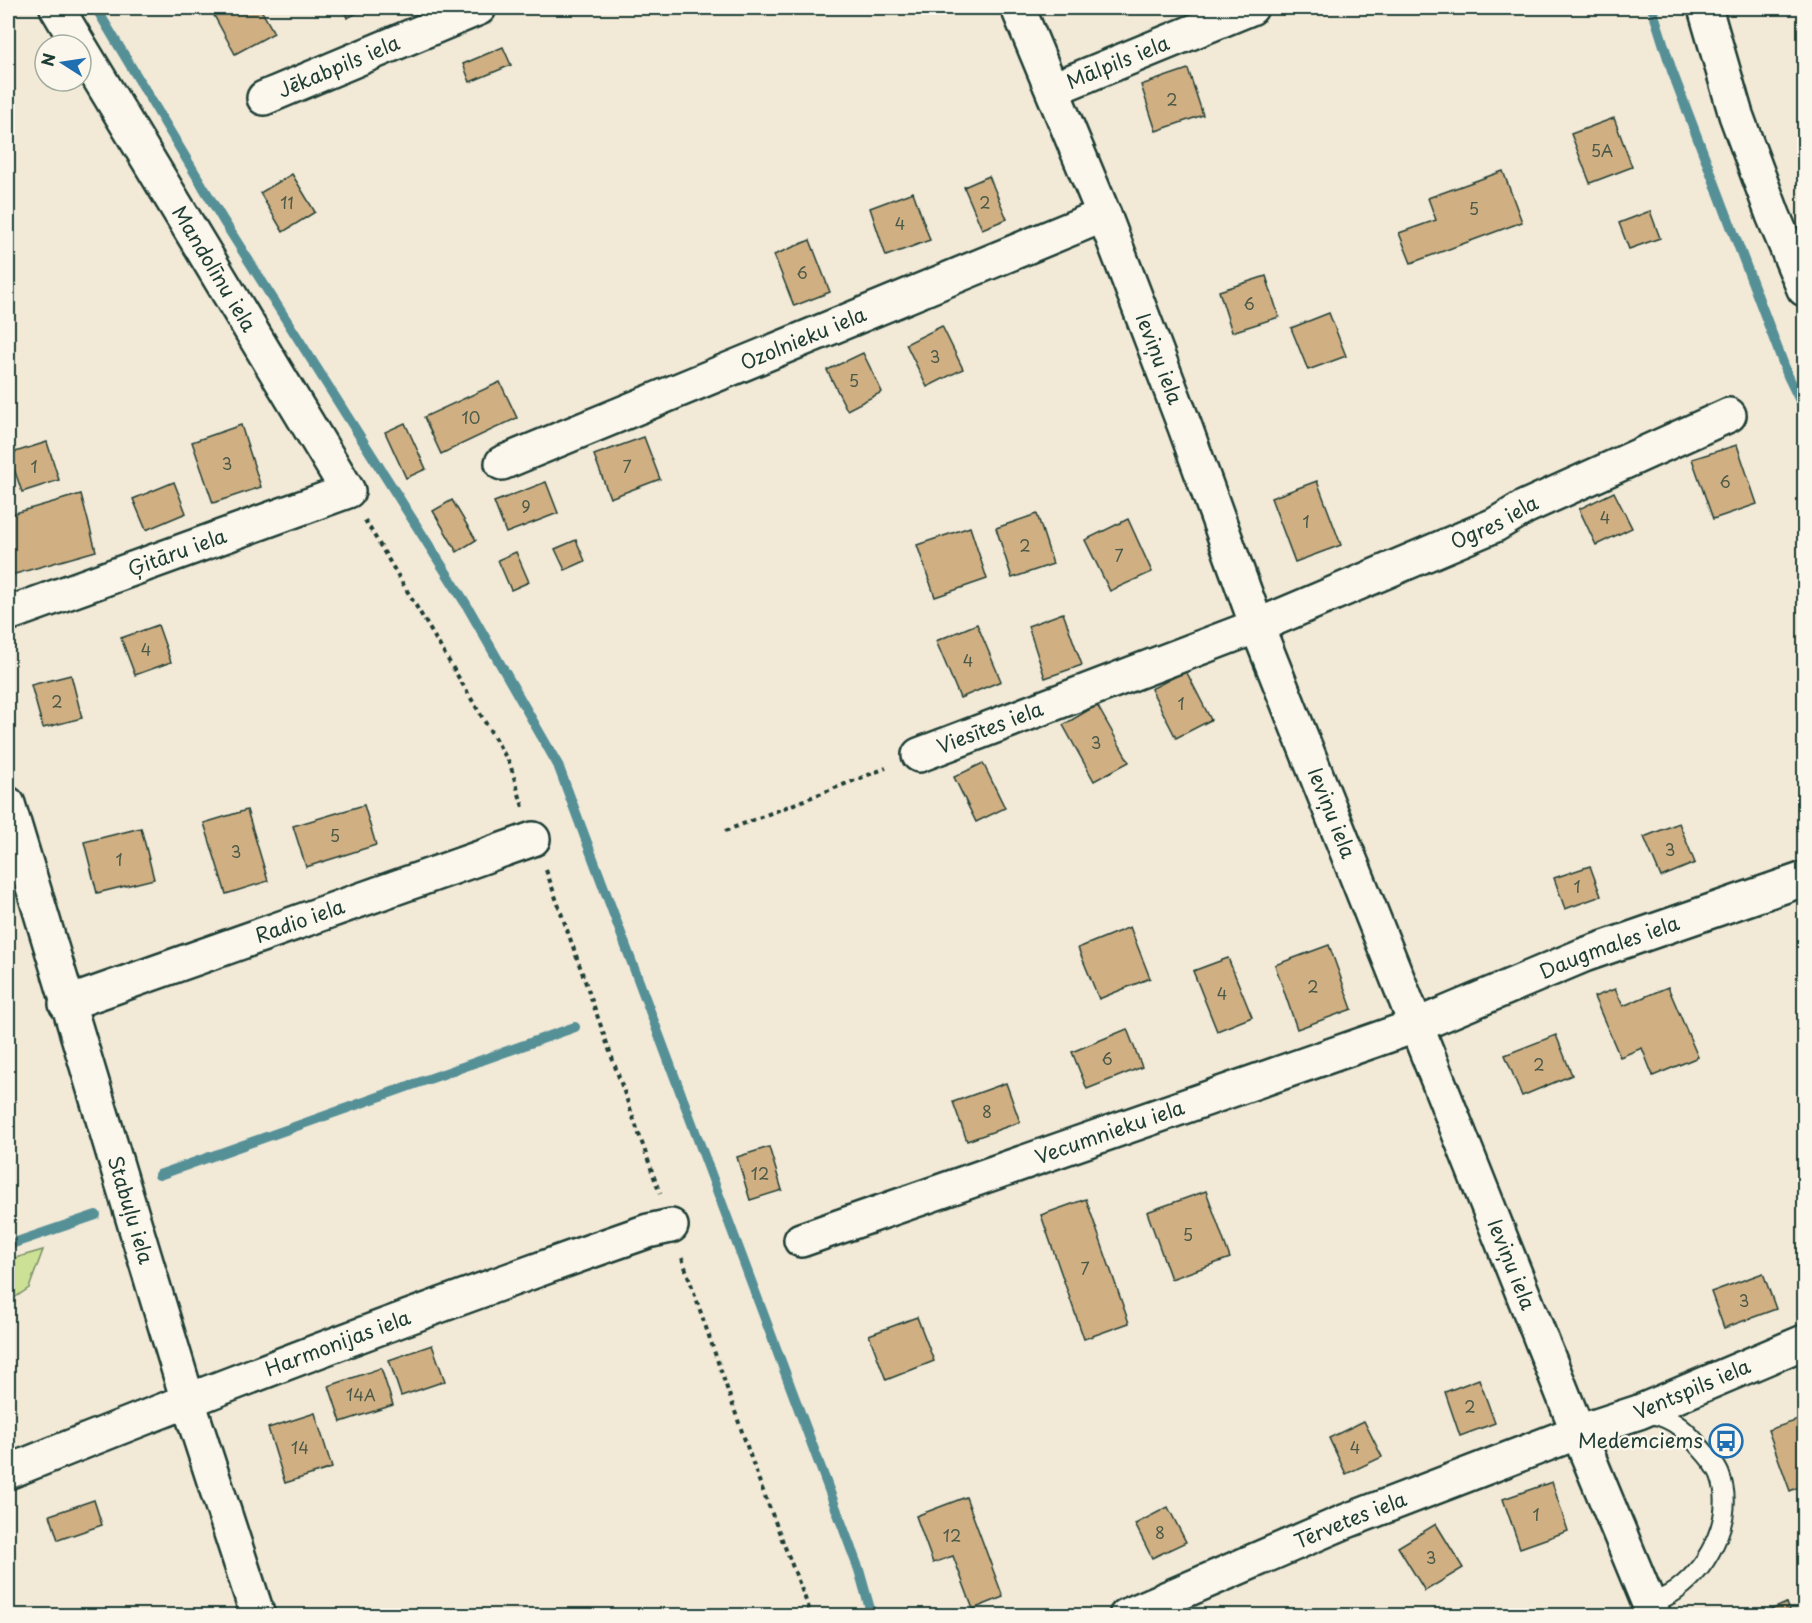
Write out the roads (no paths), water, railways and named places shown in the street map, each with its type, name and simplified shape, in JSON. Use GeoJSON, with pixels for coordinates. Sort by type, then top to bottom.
{"type":"FeatureCollection","features":[{"type":"Feature","properties":{"kind":"street","name":"Mandolīnu iela"},"geometry":{"type":"LineString","coordinates":[[57,8],[72,33]]}},
{"type":"Feature","properties":{"kind":"street","name":"Jēkabpils iela"},"geometry":{"type":"LineString","coordinates":[[264,98],[479,8]]}},
{"type":"Feature","properties":{"kind":"street","name":"Ieviņu iela"},"geometry":{"type":"LineString","coordinates":[[1018,8],[1104,215],[1185,427],[1257,626],[1418,1025],[1578,1432],[1652,1610]]}},
{"type":"Feature","properties":{"kind":"street","name":"Mālpils iela"},"geometry":{"type":"LineString","coordinates":[[1053,89],[1251,8]]}},
{"type":"Feature","properties":{"kind":"street"},"geometry":{"type":"LineString","coordinates":[[1705,8],[1736,115],[1773,215],[1804,289]]}},
{"type":"Feature","properties":{"kind":"street","name":"Mandolīnu iela"},"geometry":{"type":"LineString","coordinates":[[93,68],[348,491]]}},
{"type":"Feature","properties":{"kind":"street","name":"Ozolnieku iela"},"geometry":{"type":"LineString","coordinates":[[502,463],[1104,215]]}},
{"type":"Feature","properties":{"kind":"street","name":"Ogres iela"},"geometry":{"type":"LineString","coordinates":[[1257,626],[1495,525],[1525,507],[1729,416]]}},
{"type":"Feature","properties":{"kind":"street","name":"Ģitāru iela"},"geometry":{"type":"LineString","coordinates":[[8,614],[348,491]]}},
{"type":"Feature","properties":{"kind":"street","name":"Viesītes iela"},"geometry":{"type":"LineString","coordinates":[[919,755],[1257,626]]}},
{"type":"Feature","properties":{"kind":"street","name":"Stabuļu iela"},"geometry":{"type":"LineString","coordinates":[[8,804],[66,1004],[188,1401],[258,1616]]}},
{"type":"Feature","properties":{"kind":"street","name":"Radio iela"},"geometry":{"type":"LineString","coordinates":[[66,1004],[533,839]]}},
{"type":"Feature","properties":{"kind":"street","name":"Daugmales iela"},"geometry":{"type":"LineString","coordinates":[[1418,1025],[1584,955],[1804,879]]}},
{"type":"Feature","properties":{"kind":"street","name":"Vecumnieku iela"},"geometry":{"type":"LineString","coordinates":[[801,1240],[1418,1025]]}},
{"type":"Feature","properties":{"kind":"street","name":"Harmonijas iela"},"geometry":{"type":"LineString","coordinates":[[8,1472],[474,1292],[648,1231],[671,1226]]}},
{"type":"Feature","properties":{"kind":"street","name":"Ventspils iela"},"geometry":{"type":"LineString","coordinates":[[1578,1432],[1639,1412],[1804,1342]]}},
{"type":"Feature","properties":{"kind":"street","name":"Tērvetes iela"},"geometry":{"type":"LineString","coordinates":[[1126,1616],[1344,1522],[1578,1432]]}},
{"type":"Feature","properties":{"kind":"lane"},"geometry":{"type":"LineString","coordinates":[[1639,1412],[1659,1414],[1676,1423],[1694,1441],[1720,1473],[1725,1500],[1722,1524],[1712,1550],[1678,1589],[1652,1610]]}},
{"type":"Feature","properties":{"kind":"waterway"},"geometry":{"type":"LineString","coordinates":[[96,8],[223,220],[466,604],[558,765],[859,1570],[872,1616]]}},
{"type":"Feature","properties":{"kind":"waterway"},"geometry":{"type":"LineString","coordinates":[[1652,8],[1672,71],[1788,376],[1804,409]]}},
{"type":"Feature","properties":{"kind":"waterway"},"geometry":{"type":"LineString","coordinates":[[159,1175],[575,1027]]}},
{"type":"Feature","properties":{"kind":"waterway"},"geometry":{"type":"LineString","coordinates":[[8,1245],[96,1215]]}},
{"type":"Feature","properties":{"kind":"place","name":"Medemciems"},"geometry":{"type":"Point","coordinates":[1726,1441]}}]}
